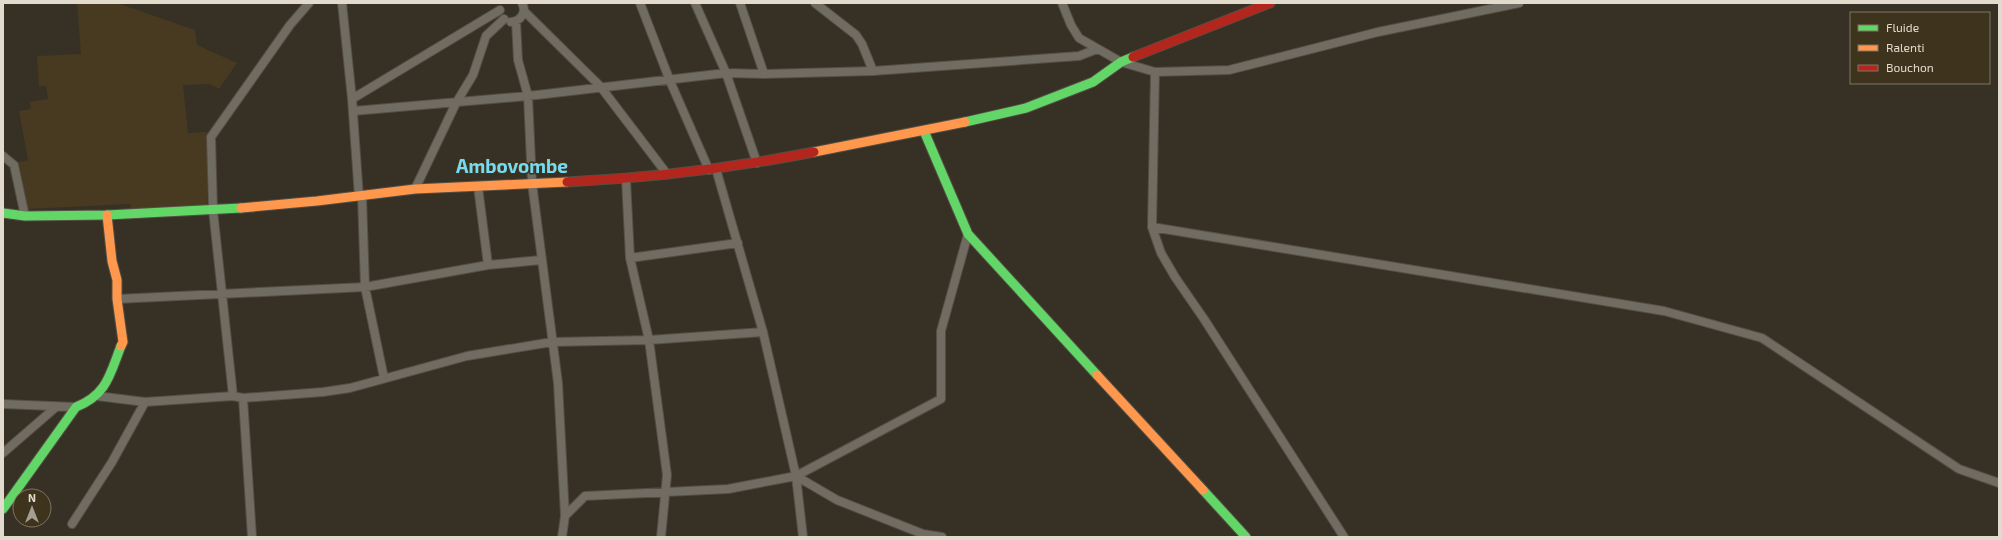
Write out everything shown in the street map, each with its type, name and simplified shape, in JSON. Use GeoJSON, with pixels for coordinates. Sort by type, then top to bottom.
{"type":"FeatureCollection","features":[{"type":"Feature","properties":{"kind":"main road"},"geometry":{"type":"LineString","coordinates":[[4,213],[25,216],[107,215],[213,210],[360,197],[415,189],[626,179],[713,170],[757,163],[924,131],[1026,108],[1093,82],[1121,62],[1270,3]]}},
{"type":"Feature","properties":{"kind":"main road"},"geometry":{"type":"LineString","coordinates":[[924,131],[968,234],[1246,537]]}},
{"type":"Feature","properties":{"kind":"main road"},"geometry":{"type":"LineString","coordinates":[[3,509],[76,407],[97,396],[106,385],[123,342],[117,299],[117,280],[112,261],[107,215]]}},
{"type":"Feature","properties":{"kind":"street"},"geometry":{"type":"LineString","coordinates":[[233,396],[213,210],[211,137],[290,25],[309,3]]}},
{"type":"Feature","properties":{"kind":"street"},"geometry":{"type":"LineString","coordinates":[[342,3],[360,197],[365,287],[384,378]]}},
{"type":"Feature","properties":{"kind":"street"},"geometry":{"type":"LineString","coordinates":[[640,3],[670,81],[713,170],[738,243],[763,332],[796,476],[803,537]]}},
{"type":"Feature","properties":{"kind":"street"},"geometry":{"type":"LineString","coordinates":[[695,3],[726,74],[757,163]]}},
{"type":"Feature","properties":{"kind":"street"},"geometry":{"type":"LineString","coordinates":[[740,3],[764,74]]}},
{"type":"Feature","properties":{"kind":"street"},"geometry":{"type":"LineString","coordinates":[[815,3],[856,35],[862,44],[873,71]]}},
{"type":"Feature","properties":{"kind":"street"},"geometry":{"type":"LineString","coordinates":[[1062,3],[1071,25],[1079,38],[1121,62],[1155,72],[1229,70],[1378,32],[1519,3]]}},
{"type":"Feature","properties":{"kind":"street"},"geometry":{"type":"LineString","coordinates":[[504,19],[510,22],[520,19],[524,5]]}},
{"type":"Feature","properties":{"kind":"street"},"geometry":{"type":"LineString","coordinates":[[524,5],[600,86],[667,174]]}},
{"type":"Feature","properties":{"kind":"street"},"geometry":{"type":"LineString","coordinates":[[352,99],[501,6],[504,19]]}},
{"type":"Feature","properties":{"kind":"street"},"geometry":{"type":"LineString","coordinates":[[415,189],[456,103],[473,75],[486,36],[504,19]]}},
{"type":"Feature","properties":{"kind":"street"},"geometry":{"type":"LineString","coordinates":[[516,21],[518,60],[528,96],[532,183],[558,383],[565,516],[562,537]]}},
{"type":"Feature","properties":{"kind":"street"},"geometry":{"type":"LineString","coordinates":[[353,111],[528,96],[600,86],[670,81],[726,74],[873,71],[1079,56],[1097,49]]}},
{"type":"Feature","properties":{"kind":"street"},"geometry":{"type":"LineString","coordinates":[[1155,72],[1152,226],[1161,253],[1175,277],[1344,537]]}},
{"type":"Feature","properties":{"kind":"street"},"geometry":{"type":"LineString","coordinates":[[3,156],[14,165],[25,216]]}},
{"type":"Feature","properties":{"kind":"street"},"geometry":{"type":"LineString","coordinates":[[626,179],[630,258],[649,340],[667,475],[662,537]]}},
{"type":"Feature","properties":{"kind":"street"},"geometry":{"type":"LineString","coordinates":[[478,187],[488,265]]}},
{"type":"Feature","properties":{"kind":"street"},"geometry":{"type":"LineString","coordinates":[[1152,226],[1664,311],[1762,338],[1959,469],[1999,484]]}},
{"type":"Feature","properties":{"kind":"street"},"geometry":{"type":"LineString","coordinates":[[565,516],[585,496],[728,489],[796,476],[941,399],[941,331],[968,234]]}},
{"type":"Feature","properties":{"kind":"street"},"geometry":{"type":"LineString","coordinates":[[630,258],[738,243]]}},
{"type":"Feature","properties":{"kind":"street"},"geometry":{"type":"LineString","coordinates":[[117,299],[207,296],[221,294],[365,287],[488,265],[541,260]]}},
{"type":"Feature","properties":{"kind":"street"},"geometry":{"type":"LineString","coordinates":[[97,396],[145,402],[233,396],[243,398],[324,392],[367,384],[467,356],[552,342],[649,340],[763,332]]}},
{"type":"Feature","properties":{"kind":"street"},"geometry":{"type":"LineString","coordinates":[[243,398],[252,537]]}},
{"type":"Feature","properties":{"kind":"street"},"geometry":{"type":"LineString","coordinates":[[72,524],[112,462],[145,402]]}},
{"type":"Feature","properties":{"kind":"street"},"geometry":{"type":"LineString","coordinates":[[3,404],[76,407]]}},
{"type":"Feature","properties":{"kind":"street"},"geometry":{"type":"LineString","coordinates":[[3,453],[56,407]]}},
{"type":"Feature","properties":{"kind":"street"},"geometry":{"type":"LineString","coordinates":[[796,476],[837,500],[923,536],[942,537]]}},
{"type":"Feature","properties":{"kind":"shaded area"},"geometry":{"type":"Polygon","coordinates":[[[77,3],[117,3],[195,30],[197,45],[237,63],[219,89],[210,84],[183,85],[188,133],[207,132],[207,208],[131,209],[130,204],[26,209],[15,163],[28,160],[19,111],[31,109],[30,102],[48,99],[46,86],[39,86],[37,56],[81,54],[77,3]]]}},
{"type":"Feature","properties":{"kind":"traffic: fast"},"geometry":{"type":"LineString","coordinates":[[965,122],[1026,108],[1093,82],[1121,62],[1133,57]]}},
{"type":"Feature","properties":{"kind":"traffic: fast"},"geometry":{"type":"LineString","coordinates":[[924,131],[968,234],[1097,375]]}},
{"type":"Feature","properties":{"kind":"traffic: fast"},"geometry":{"type":"LineString","coordinates":[[3,213],[25,216],[107,215],[241,208]]}},
{"type":"Feature","properties":{"kind":"traffic: fast"},"geometry":{"type":"LineString","coordinates":[[3,509],[76,407],[95,396],[101,390],[110,374],[121,346]]}},
{"type":"Feature","properties":{"kind":"traffic: fast"},"geometry":{"type":"LineString","coordinates":[[1203,490],[1246,537]]}},
{"type":"Feature","properties":{"kind":"traffic: slow"},"geometry":{"type":"LineString","coordinates":[[814,152],[965,122]]}},
{"type":"Feature","properties":{"kind":"traffic: slow"},"geometry":{"type":"LineString","coordinates":[[241,208],[317,201],[415,189],[567,182]]}},
{"type":"Feature","properties":{"kind":"traffic: slow"},"geometry":{"type":"LineString","coordinates":[[107,215],[112,261],[117,280],[117,299],[123,342],[121,346]]}},
{"type":"Feature","properties":{"kind":"traffic: slow"},"geometry":{"type":"LineString","coordinates":[[1097,375],[1203,490]]}},
{"type":"Feature","properties":{"kind":"traffic: jam"},"geometry":{"type":"LineString","coordinates":[[1133,57],[1270,3]]}},
{"type":"Feature","properties":{"kind":"traffic: jam"},"geometry":{"type":"LineString","coordinates":[[567,182],[691,172],[814,152]]}},
{"type":"Feature","properties":{"kind":"district","name":"Ambovombe"},"geometry":{"type":"Point","coordinates":[512,165]}}]}
